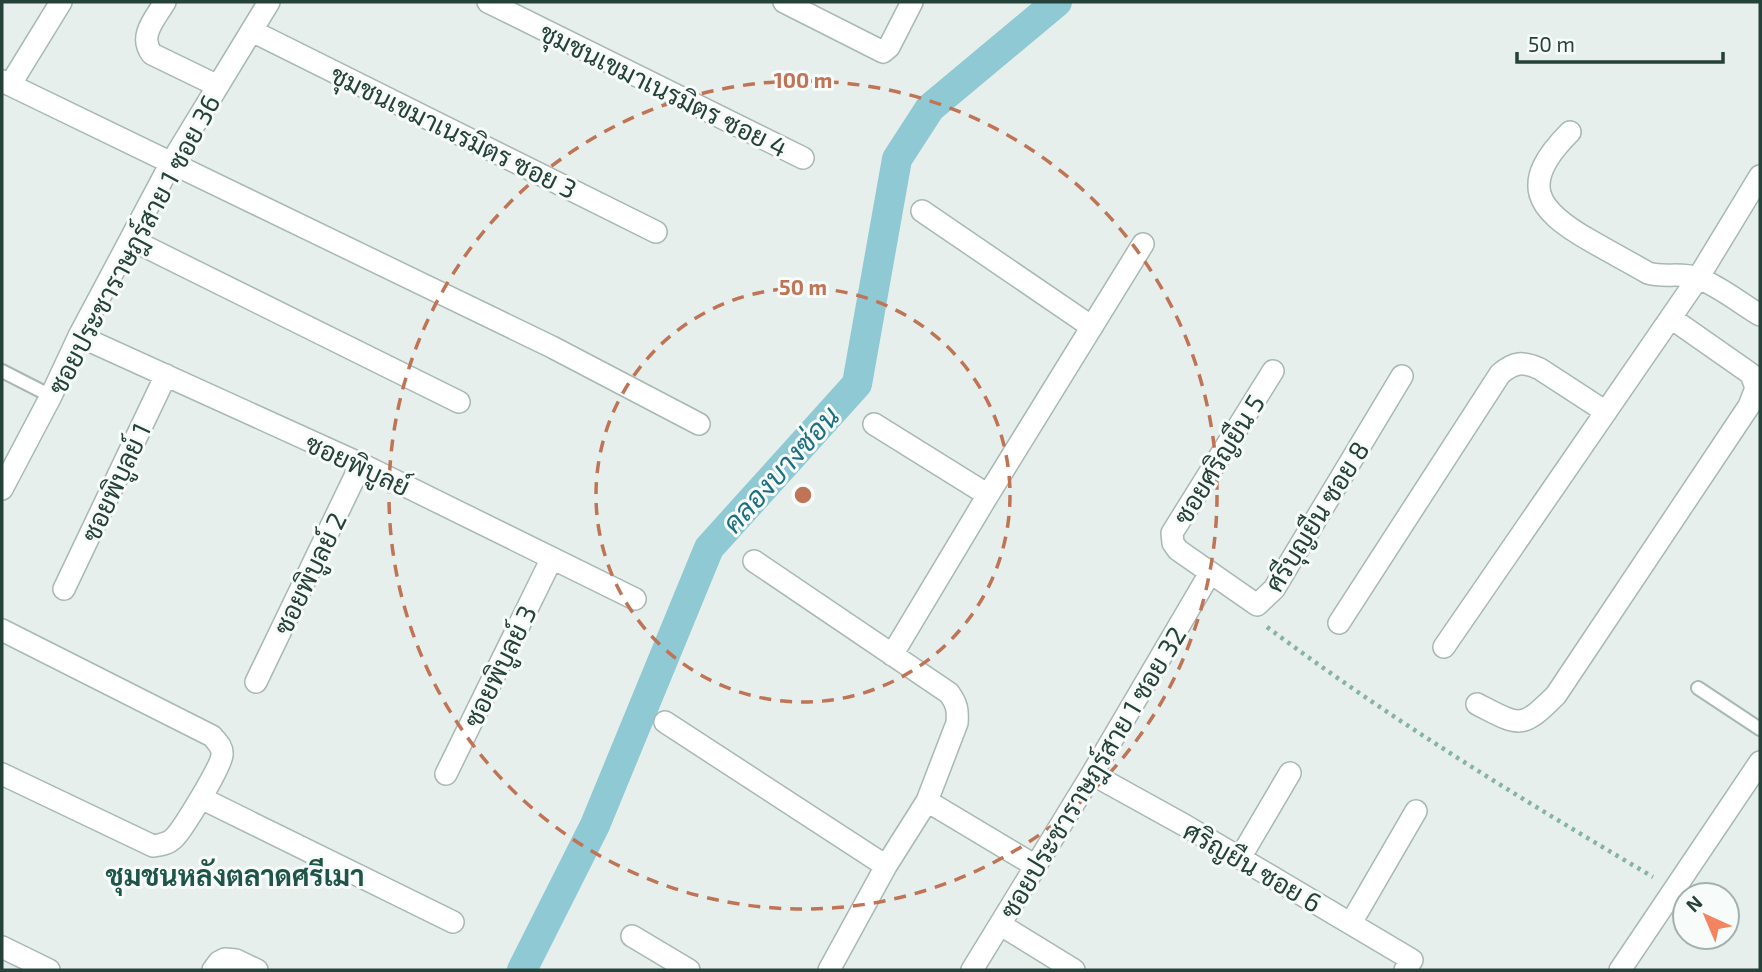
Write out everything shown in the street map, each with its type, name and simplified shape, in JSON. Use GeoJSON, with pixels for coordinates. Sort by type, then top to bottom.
{"type":"FeatureCollection","features":[{"type":"Feature","properties":{"kind":"street"},"geometry":{"type":"LineString","coordinates":[[61,2],[6,83],[552,347],[699,424]]}},
{"type":"Feature","properties":{"kind":"street"},"geometry":{"type":"LineString","coordinates":[[165,2],[145,38],[145,46],[152,54],[218,86]]}},
{"type":"Feature","properties":{"kind":"street","name":"ซอยประชาราษฎร์สาย 1 ซอย 36"},"geometry":{"type":"LineString","coordinates":[[4,477],[51,396],[79,336],[171,163],[270,2]]}},
{"type":"Feature","properties":{"kind":"street","name":"ชุมชนเขมาเนรมิตร ซอย 4"},"geometry":{"type":"LineString","coordinates":[[488,2],[803,158]]}},
{"type":"Feature","properties":{"kind":"street"},"geometry":{"type":"LineString","coordinates":[[784,2],[883,52],[889,47],[912,2]]}},
{"type":"Feature","properties":{"kind":"street","name":"ชุมชนเขมาเนรมิตร ซอย 3"},"geometry":{"type":"LineString","coordinates":[[252,31],[656,232]]}},
{"type":"Feature","properties":{"kind":"street"},"geometry":{"type":"LineString","coordinates":[[1570,132],[1552,150],[1538,186],[1541,200],[1550,214],[1563,225],[1648,273],[1659,277],[1672,274],[1698,278],[1760,314]]}},
{"type":"Feature","properties":{"kind":"street"},"geometry":{"type":"LineString","coordinates":[[1444,647],[1698,278],[1760,176]]}},
{"type":"Feature","properties":{"kind":"street"},"geometry":{"type":"LineString","coordinates":[[922,211],[1091,327]]}},
{"type":"Feature","properties":{"kind":"street"},"geometry":{"type":"LineString","coordinates":[[131,240],[459,402]]}},
{"type":"Feature","properties":{"kind":"street"},"geometry":{"type":"LineString","coordinates":[[892,655],[1143,244]]}},
{"type":"Feature","properties":{"kind":"street"},"geometry":{"type":"LineString","coordinates":[[1477,704],[1522,722],[1533,718],[1556,695],[1749,406],[1756,388],[1751,374],[1671,318]]}},
{"type":"Feature","properties":{"kind":"street","name":"ซอยพิบูลย์"},"geometry":{"type":"LineString","coordinates":[[79,336],[361,464],[635,599]]}},
{"type":"Feature","properties":{"kind":"street"},"geometry":{"type":"LineString","coordinates":[[1339,623],[1500,374],[1510,365],[1529,364],[1540,369],[1606,412]]}},
{"type":"Feature","properties":{"kind":"street","name":"ซอยศริญยืน 5"},"geometry":{"type":"LineString","coordinates":[[1210,573],[1178,550],[1172,543],[1172,533],[1273,371]]}},
{"type":"Feature","properties":{"kind":"street","name":"ซอยพิบูลย์ 1"},"geometry":{"type":"LineString","coordinates":[[64,589],[166,375]]}},
{"type":"Feature","properties":{"kind":"street","name":"ศรีบุญยืน ซอย 8"},"geometry":{"type":"LineString","coordinates":[[1210,573],[1257,605],[1274,589],[1402,376]]}},
{"type":"Feature","properties":{"kind":"street"},"geometry":{"type":"LineString","coordinates":[[874,424],[988,495]]}},
{"type":"Feature","properties":{"kind":"street","name":"ซอยพิบูลย์ 2"},"geometry":{"type":"LineString","coordinates":[[256,682],[361,464]]}},
{"type":"Feature","properties":{"kind":"street","name":"ซอยพิบูลย์ 3"},"geometry":{"type":"LineString","coordinates":[[446,774],[552,558]]}},
{"type":"Feature","properties":{"kind":"street"},"geometry":{"type":"LineString","coordinates":[[754,561],[949,693],[958,711],[957,723],[927,801],[829,970]]}},
{"type":"Feature","properties":{"kind":"street","name":"ซอยประชาราษฎร์สาย 1 ซอย 32"},"geometry":{"type":"LineString","coordinates":[[972,970],[1092,774],[1210,573]]}},
{"type":"Feature","properties":{"kind":"street"},"geometry":{"type":"LineString","coordinates":[[2,630],[212,736],[220,746],[222,756],[201,797],[174,838],[166,844],[153,846],[2,774]]}},
{"type":"Feature","properties":{"kind":"street"},"geometry":{"type":"LineString","coordinates":[[665,722],[887,866]]}},
{"type":"Feature","properties":{"kind":"street"},"geometry":{"type":"LineString","coordinates":[[1679,881],[1760,762]]}},
{"type":"Feature","properties":{"kind":"street"},"geometry":{"type":"LineString","coordinates":[[1240,858],[1290,773]]}},
{"type":"Feature","properties":{"kind":"street","name":"ศริญยืน ซอย 6"},"geometry":{"type":"LineString","coordinates":[[1092,774],[1351,923],[1409,965]]}},
{"type":"Feature","properties":{"kind":"street"},"geometry":{"type":"LineString","coordinates":[[201,797],[453,922]]}},
{"type":"Feature","properties":{"kind":"street"},"geometry":{"type":"LineString","coordinates":[[927,801],[1034,865]]}},
{"type":"Feature","properties":{"kind":"street"},"geometry":{"type":"LineString","coordinates":[[1351,923],[1416,811]]}},
{"type":"Feature","properties":{"kind":"street"},"geometry":{"type":"LineString","coordinates":[[1620,970],[1671,894]]}},
{"type":"Feature","properties":{"kind":"street"},"geometry":{"type":"LineString","coordinates":[[1000,925],[1074,970]]}},
{"type":"Feature","properties":{"kind":"street"},"geometry":{"type":"LineString","coordinates":[[632,936],[689,970]]}},
{"type":"Feature","properties":{"kind":"street"},"geometry":{"type":"LineString","coordinates":[[10,957],[49,970]]}},
{"type":"Feature","properties":{"kind":"street"},"geometry":{"type":"LineString","coordinates":[[213,970],[225,958],[257,970]]}},
{"type":"Feature","properties":{"kind":"lane"},"geometry":{"type":"LineString","coordinates":[[2,371],[51,396]]}},
{"type":"Feature","properties":{"kind":"lane"},"geometry":{"type":"LineString","coordinates":[[1698,688],[1760,729]]}},
{"type":"Feature","properties":{"kind":"path"},"geometry":{"type":"LineString","coordinates":[[1257,605],[1260,621],[1398,718],[1531,805],[1671,887]]}},
{"type":"Feature","properties":{"kind":"waterway","name":"คลองบางซ่อน"},"geometry":{"type":"LineString","coordinates":[[522,970],[595,825],[709,548],[857,384],[897,159],[930,108],[1057,2]]}},
{"type":"Feature","properties":{"kind":"district","name":"ชุมชนหลังตลาดศรีเมา"},"geometry":{"type":"Point","coordinates":[235,875]}}]}
